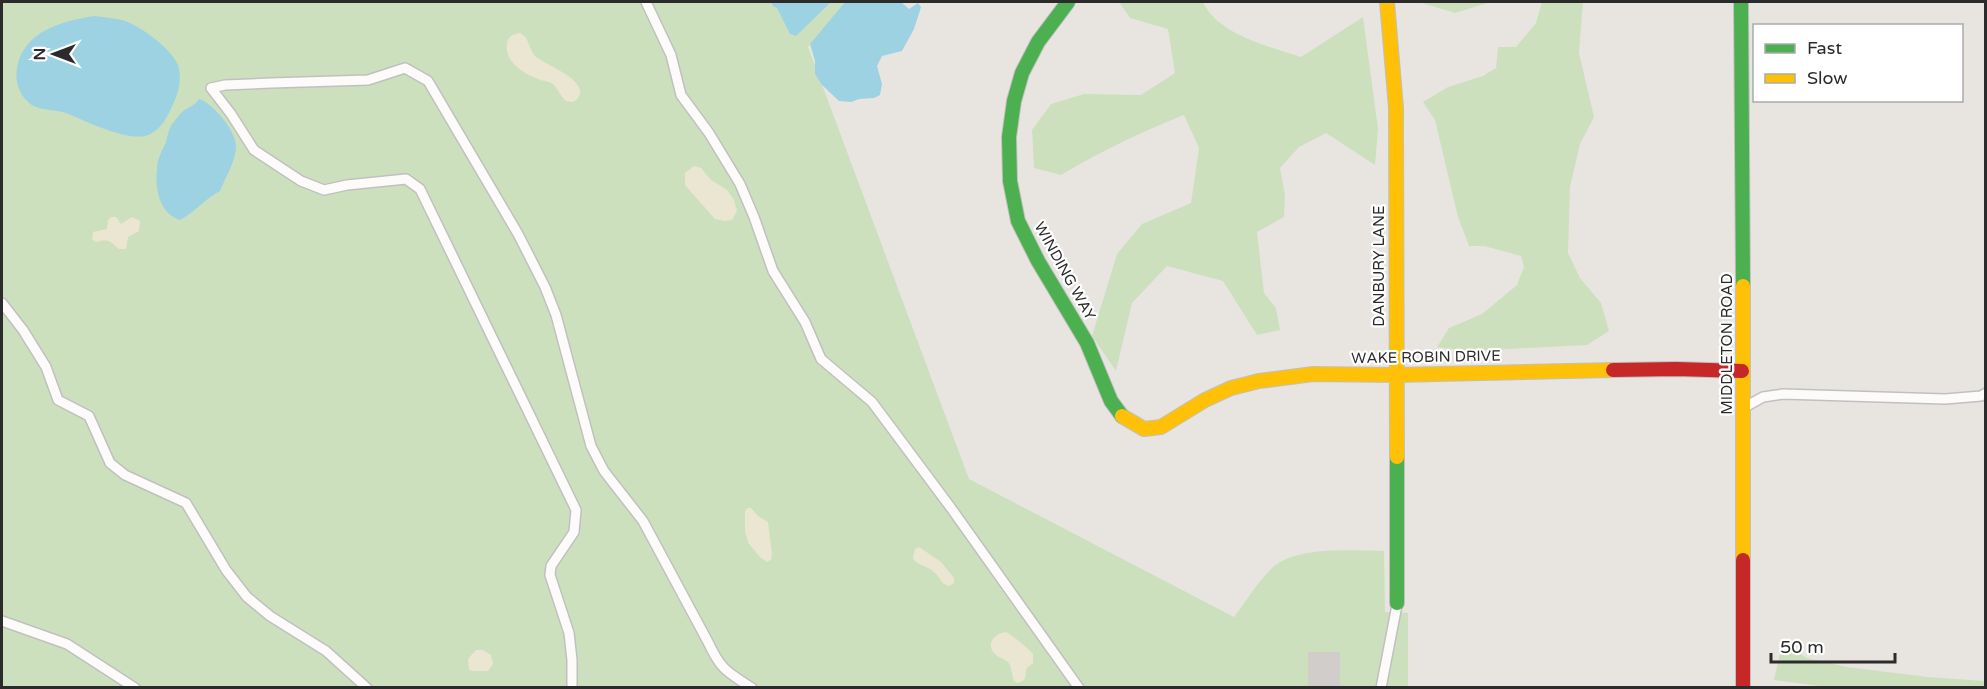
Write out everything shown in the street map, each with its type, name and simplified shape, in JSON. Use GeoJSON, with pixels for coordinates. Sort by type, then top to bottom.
{"type":"FeatureCollection","features":[{"type":"Feature","properties":{"kind":"street","name":"WINDING WAY"},"geometry":{"type":"LineString","coordinates":[[1068,2],[1038,42],[1022,73],[1014,100],[1009,137],[1010,181],[1018,221],[1038,261],[1087,343],[1111,401],[1124,418]]}},
{"type":"Feature","properties":{"kind":"street","name":"DANBURY LANE"},"geometry":{"type":"LineString","coordinates":[[1387,2],[1396,108],[1397,603]]}},
{"type":"Feature","properties":{"kind":"street","name":"MIDDLETON ROAD"},"geometry":{"type":"LineString","coordinates":[[1741,2],[1744,266],[1743,687]]}},
{"type":"Feature","properties":{"kind":"street","name":"WAKE ROBIN DRIVE"},"geometry":{"type":"LineString","coordinates":[[1124,418],[1144,429],[1161,426],[1205,400],[1231,388],[1259,381],[1313,374],[1396,375],[1676,369],[1742,371]]}},
{"type":"Feature","properties":{"kind":"lane"},"geometry":{"type":"LineString","coordinates":[[646,2],[671,55],[681,96],[709,133],[740,184],[773,271],[804,322],[821,359],[872,402],[1079,687]]}},
{"type":"Feature","properties":{"kind":"lane"},"geometry":{"type":"LineString","coordinates":[[572,687],[569,633],[550,575],[551,566],[574,532],[576,510],[420,189],[406,179],[347,185],[324,190],[302,181],[254,150],[211,88],[225,85],[368,80],[405,68],[428,81],[518,234],[545,287],[556,315],[591,446],[604,471],[644,521],[717,663],[731,675],[752,687]]}},
{"type":"Feature","properties":{"kind":"lane"},"geometry":{"type":"LineString","coordinates":[[2,303],[23,330],[46,367],[58,400],[89,416],[110,463],[125,476],[186,503],[226,570],[247,597],[270,616],[326,651],[367,687]]}},
{"type":"Feature","properties":{"kind":"lane"},"geometry":{"type":"LineString","coordinates":[[1742,408],[1763,397],[1784,394],[1945,399],[1981,396],[1986,393]]}},
{"type":"Feature","properties":{"kind":"lane"},"geometry":{"type":"LineString","coordinates":[[1381,687],[1397,603]]}},
{"type":"Feature","properties":{"kind":"lane"},"geometry":{"type":"LineString","coordinates":[[2,621],[67,644],[135,687]]}},
{"type":"Feature","properties":{"kind":"green space"},"geometry":{"type":"Polygon","coordinates":[[[2,2],[845,2],[808,47],[969,479],[1234,617],[1266,574],[1282,561],[1295,556],[1325,551],[1384,551],[1385,612],[1408,613],[1408,687],[2,687],[2,2]]]}},
{"type":"Feature","properties":{"kind":"green space"},"geometry":{"type":"Polygon","coordinates":[[[1119,2],[1203,2],[1220,23],[1232,31],[1301,57],[1363,17],[1378,129],[1375,165],[1326,133],[1299,147],[1280,168],[1285,195],[1284,217],[1257,232],[1264,293],[1276,308],[1280,330],[1257,335],[1223,281],[1167,266],[1132,303],[1116,371],[1092,336],[1117,254],[1142,224],[1191,203],[1199,148],[1184,115],[1121,142],[1061,175],[1034,168],[1032,130],[1051,104],[1084,94],[1141,95],[1175,73],[1168,29],[1130,18],[1119,2]]]}},
{"type":"Feature","properties":{"kind":"green space"},"geometry":{"type":"Polygon","coordinates":[[[1419,2],[1491,2],[1455,13],[1419,2]]]}},
{"type":"Feature","properties":{"kind":"green space"},"geometry":{"type":"Polygon","coordinates":[[[1542,2],[1583,2],[1579,53],[1594,117],[1580,144],[1570,187],[1568,253],[1580,278],[1601,303],[1609,331],[1587,345],[1468,351],[1437,347],[1449,328],[1482,314],[1517,285],[1524,267],[1521,256],[1484,246],[1469,246],[1458,217],[1435,120],[1423,102],[1448,87],[1483,76],[1496,68],[1498,47],[1516,47],[1536,23],[1542,2]]]}},
{"type":"Feature","properties":{"kind":"green space"},"geometry":{"type":"Polygon","coordinates":[[[1782,644],[1807,658],[1847,667],[1985,681],[1985,687],[1835,688],[1774,680],[1782,644]]]}},
{"type":"Feature","properties":{"kind":"sand"},"geometry":{"type":"Polygon","coordinates":[[[520,33],[526,38],[535,56],[564,73],[578,85],[580,91],[577,100],[566,101],[553,84],[529,75],[513,62],[507,51],[507,42],[511,36],[520,33]]]}},
{"type":"Feature","properties":{"kind":"sand"},"geometry":{"type":"Polygon","coordinates":[[[694,166],[701,168],[711,180],[727,190],[734,200],[737,211],[732,220],[715,219],[685,185],[685,173],[694,166]]]}},
{"type":"Feature","properties":{"kind":"sand"},"geometry":{"type":"Polygon","coordinates":[[[116,217],[121,224],[132,217],[140,221],[139,231],[128,237],[126,249],[119,249],[109,241],[96,242],[92,239],[93,232],[107,229],[108,220],[116,217]]]}},
{"type":"Feature","properties":{"kind":"sand"},"geometry":{"type":"Polygon","coordinates":[[[748,508],[768,522],[772,554],[771,560],[767,562],[749,544],[745,532],[745,511],[748,508]]]}},
{"type":"Feature","properties":{"kind":"sand"},"geometry":{"type":"Polygon","coordinates":[[[919,547],[941,562],[954,578],[954,583],[946,585],[932,570],[915,561],[913,558],[915,549],[919,547]]]}},
{"type":"Feature","properties":{"kind":"sand"},"geometry":{"type":"Polygon","coordinates":[[[1006,632],[1033,654],[1033,663],[1027,668],[1024,679],[1018,683],[1014,681],[1008,662],[996,655],[991,647],[997,635],[1006,632]]]}},
{"type":"Feature","properties":{"kind":"sand"},"geometry":{"type":"Polygon","coordinates":[[[476,650],[483,650],[491,655],[493,664],[488,671],[469,669],[468,659],[476,650]]]}},
{"type":"Feature","properties":{"kind":"water"},"geometry":{"type":"Polygon","coordinates":[[[771,2],[831,2],[796,36],[790,34],[777,8],[771,2]]]}},
{"type":"Feature","properties":{"kind":"water"},"geometry":{"type":"Polygon","coordinates":[[[845,2],[901,2],[909,9],[918,3],[921,7],[914,29],[902,51],[882,56],[877,66],[882,84],[880,95],[874,98],[851,102],[839,101],[822,85],[815,74],[815,61],[810,44],[845,2]]]}},
{"type":"Feature","properties":{"kind":"water"},"geometry":{"type":"Polygon","coordinates":[[[94,16],[122,20],[137,26],[162,45],[178,65],[180,80],[175,99],[165,120],[152,133],[144,136],[122,134],[66,113],[35,107],[19,90],[16,77],[17,68],[27,45],[46,30],[70,21],[94,16]]]}},
{"type":"Feature","properties":{"kind":"water"},"geometry":{"type":"Polygon","coordinates":[[[199,99],[211,106],[228,126],[235,140],[236,152],[220,191],[180,220],[167,212],[160,199],[157,165],[172,124],[181,113],[199,99]]]}},
{"type":"Feature","properties":{"kind":"building"},"geometry":{"type":"Polygon","coordinates":[[[1308,652],[1340,652],[1340,687],[1308,687],[1308,652]]]}},
{"type":"Feature","properties":{"kind":"traffic: fast"},"geometry":{"type":"LineString","coordinates":[[1068,2],[1038,42],[1022,73],[1014,101],[1009,137],[1010,181],[1018,221],[1038,261],[1087,343],[1111,401],[1122,416]]}},
{"type":"Feature","properties":{"kind":"traffic: fast"},"geometry":{"type":"LineString","coordinates":[[1741,2],[1743,286]]}},
{"type":"Feature","properties":{"kind":"traffic: fast"},"geometry":{"type":"LineString","coordinates":[[1397,457],[1397,603]]}},
{"type":"Feature","properties":{"kind":"traffic: slow"},"geometry":{"type":"LineString","coordinates":[[1387,2],[1396,108],[1397,457]]}},
{"type":"Feature","properties":{"kind":"traffic: slow"},"geometry":{"type":"LineString","coordinates":[[1743,286],[1743,560]]}},
{"type":"Feature","properties":{"kind":"traffic: slow"},"geometry":{"type":"LineString","coordinates":[[1122,416],[1144,429],[1161,427],[1205,400],[1231,388],[1259,381],[1313,374],[1396,375],[1613,370]]}},
{"type":"Feature","properties":{"kind":"traffic: jam"},"geometry":{"type":"LineString","coordinates":[[1613,370],[1742,371]]}},
{"type":"Feature","properties":{"kind":"traffic: jam"},"geometry":{"type":"LineString","coordinates":[[1743,560],[1743,688]]}}]}
